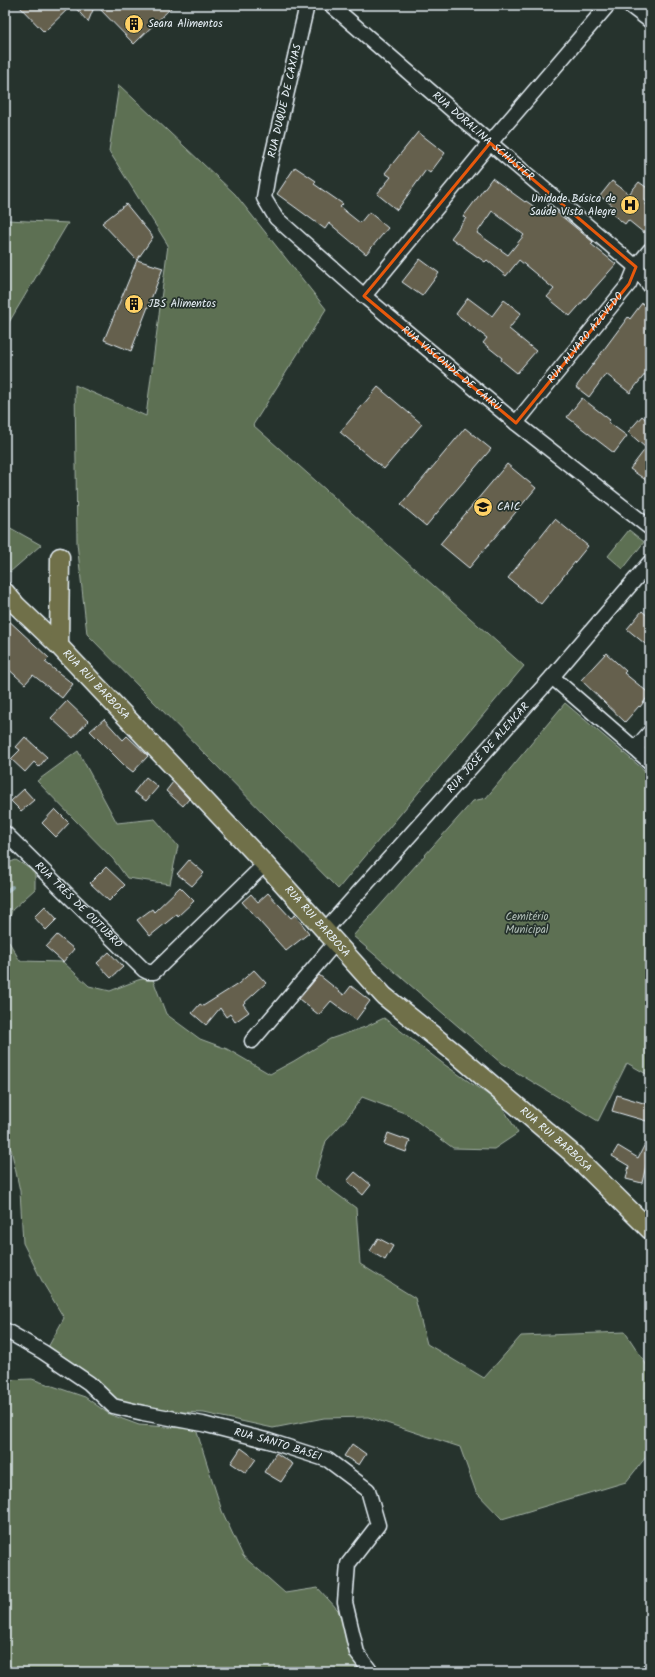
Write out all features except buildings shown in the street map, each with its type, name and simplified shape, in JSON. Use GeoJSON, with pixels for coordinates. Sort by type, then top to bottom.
{"type":"FeatureCollection","features":[{"type":"Feature","properties":{"kind":"main road"},"geometry":{"type":"LineString","coordinates":[[59,646],[60,558]]}},
{"type":"Feature","properties":{"kind":"main road","name":"RUA RUI BARBOSA"},"geometry":{"type":"LineString","coordinates":[[5,592],[16,605],[59,646],[265,864],[384,996],[455,1053],[572,1153],[650,1230]]}},
{"type":"Feature","properties":{"kind":"street","name":"RUA DUQUE DE CAXIAS"},"geometry":{"type":"LineString","coordinates":[[264,198],[268,174],[307,5]]}},
{"type":"Feature","properties":{"kind":"street","name":"RUA DORALINA SCHUSTER"},"geometry":{"type":"LineString","coordinates":[[331,5],[636,267],[650,286]]}},
{"type":"Feature","properties":{"kind":"street"},"geometry":{"type":"LineString","coordinates":[[364,296],[490,143],[608,5]]}},
{"type":"Feature","properties":{"kind":"street"},"geometry":{"type":"LineString","coordinates":[[629,5],[650,21]]}},
{"type":"Feature","properties":{"kind":"street","name":"RUA VISCONDE DE CAIRÚ"},"geometry":{"type":"LineString","coordinates":[[264,198],[276,218],[364,296],[516,422],[650,528]]}},
{"type":"Feature","properties":{"kind":"street","name":"RUA ALVARO AZEVEDO"},"geometry":{"type":"LineString","coordinates":[[516,422],[629,284],[636,267],[650,250]]}},
{"type":"Feature","properties":{"kind":"street","name":"RUA JOSÉ DE ALENCAR"},"geometry":{"type":"LineString","coordinates":[[252,1041],[330,937],[650,562]]}},
{"type":"Feature","properties":{"kind":"street"},"geometry":{"type":"LineString","coordinates":[[552,678],[650,762]]}},
{"type":"Feature","properties":{"kind":"street"},"geometry":{"type":"LineString","coordinates":[[635,749],[650,732]]}},
{"type":"Feature","properties":{"kind":"street","name":"RUA TRÊS DE OUTUBRO"},"geometry":{"type":"LineString","coordinates":[[5,833],[144,970],[148,972],[154,972],[265,864]]}},
{"type":"Feature","properties":{"kind":"street","name":"RUA SANTO BASEI"},"geometry":{"type":"LineString","coordinates":[[5,1330],[43,1352],[89,1383],[113,1406],[203,1424],[261,1439],[328,1460],[368,1490],[378,1525],[348,1564],[345,1602],[358,1652],[371,1672]]}},
{"type":"Feature","properties":{"kind":"highlighted area"},"geometry":{"type":"Polygon","coordinates":[[[490,143],[636,267],[629,284],[516,423],[364,296],[490,143]]]}},
{"type":"Feature","properties":{"kind":"green space"},"geometry":{"type":"Polygon","coordinates":[[[119,85],[235,194],[326,309],[253,425],[524,666],[338,889],[87,634],[77,543],[75,385],[146,416],[168,245],[109,151],[119,85]]]}},
{"type":"Feature","properties":{"kind":"green space"},"geometry":{"type":"Polygon","coordinates":[[[5,179],[7,220],[68,223],[5,329],[5,179]]]}},
{"type":"Feature","properties":{"kind":"green space"},"geometry":{"type":"Polygon","coordinates":[[[5,525],[41,545],[10,572],[5,567],[5,525]]]}},
{"type":"Feature","properties":{"kind":"green space"},"geometry":{"type":"Polygon","coordinates":[[[629,530],[644,542],[623,569],[608,556],[629,530]]]}},
{"type":"Feature","properties":{"kind":"green space","name":"Cemitério Municipal"},"geometry":{"type":"Polygon","coordinates":[[[565,703],[650,775],[650,1076],[627,1063],[598,1121],[501,1063],[353,936],[473,801],[486,798],[565,703]]]}},
{"type":"Feature","properties":{"kind":"green space"},"geometry":{"type":"Polygon","coordinates":[[[78,751],[117,823],[155,819],[178,846],[170,884],[127,878],[113,859],[37,781],[78,751]]]}},
{"type":"Feature","properties":{"kind":"green space"},"geometry":{"type":"Polygon","coordinates":[[[16,860],[35,872],[35,889],[12,910],[5,935],[5,864],[16,860]]]}},
{"type":"Feature","properties":{"kind":"green space"},"geometry":{"type":"Polygon","coordinates":[[[5,935],[20,961],[63,962],[89,986],[110,991],[138,980],[152,977],[166,1014],[200,1039],[227,1049],[270,1074],[330,1039],[365,1027],[384,1018],[445,1065],[500,1103],[518,1133],[494,1149],[453,1148],[407,1114],[362,1097],[347,1118],[326,1141],[315,1178],[356,1208],[360,1264],[415,1298],[427,1344],[484,1378],[521,1336],[625,1332],[650,1370],[650,1452],[626,1482],[502,1519],[476,1492],[460,1447],[368,1417],[324,1418],[273,1428],[204,1413],[137,1410],[111,1403],[46,1351],[64,1318],[43,1283],[23,1243],[20,1191],[11,1149],[5,1147],[5,935]]]}},
{"type":"Feature","properties":{"kind":"green space"},"geometry":{"type":"Polygon","coordinates":[[[32,1379],[85,1397],[109,1414],[139,1425],[196,1429],[222,1511],[243,1556],[285,1593],[318,1588],[338,1610],[354,1656],[363,1672],[5,1672],[5,1380],[32,1379]]]}},
{"type":"Feature","properties":{"kind":"waterway"},"geometry":{"type":"LineString","coordinates":[[5,892],[12,887]]}},
{"type":"Feature","properties":{"kind":"place","name":"Seara Alimentos"},"geometry":{"type":"Point","coordinates":[134,24]}},
{"type":"Feature","properties":{"kind":"place","name":"Unidade Básica de Saúde Vista Alegre"},"geometry":{"type":"Point","coordinates":[630,205]}},
{"type":"Feature","properties":{"kind":"place","name":"JBS Alimentos"},"geometry":{"type":"Point","coordinates":[134,304]}},
{"type":"Feature","properties":{"kind":"place","name":"CAIC"},"geometry":{"type":"Point","coordinates":[483,507]}}]}
